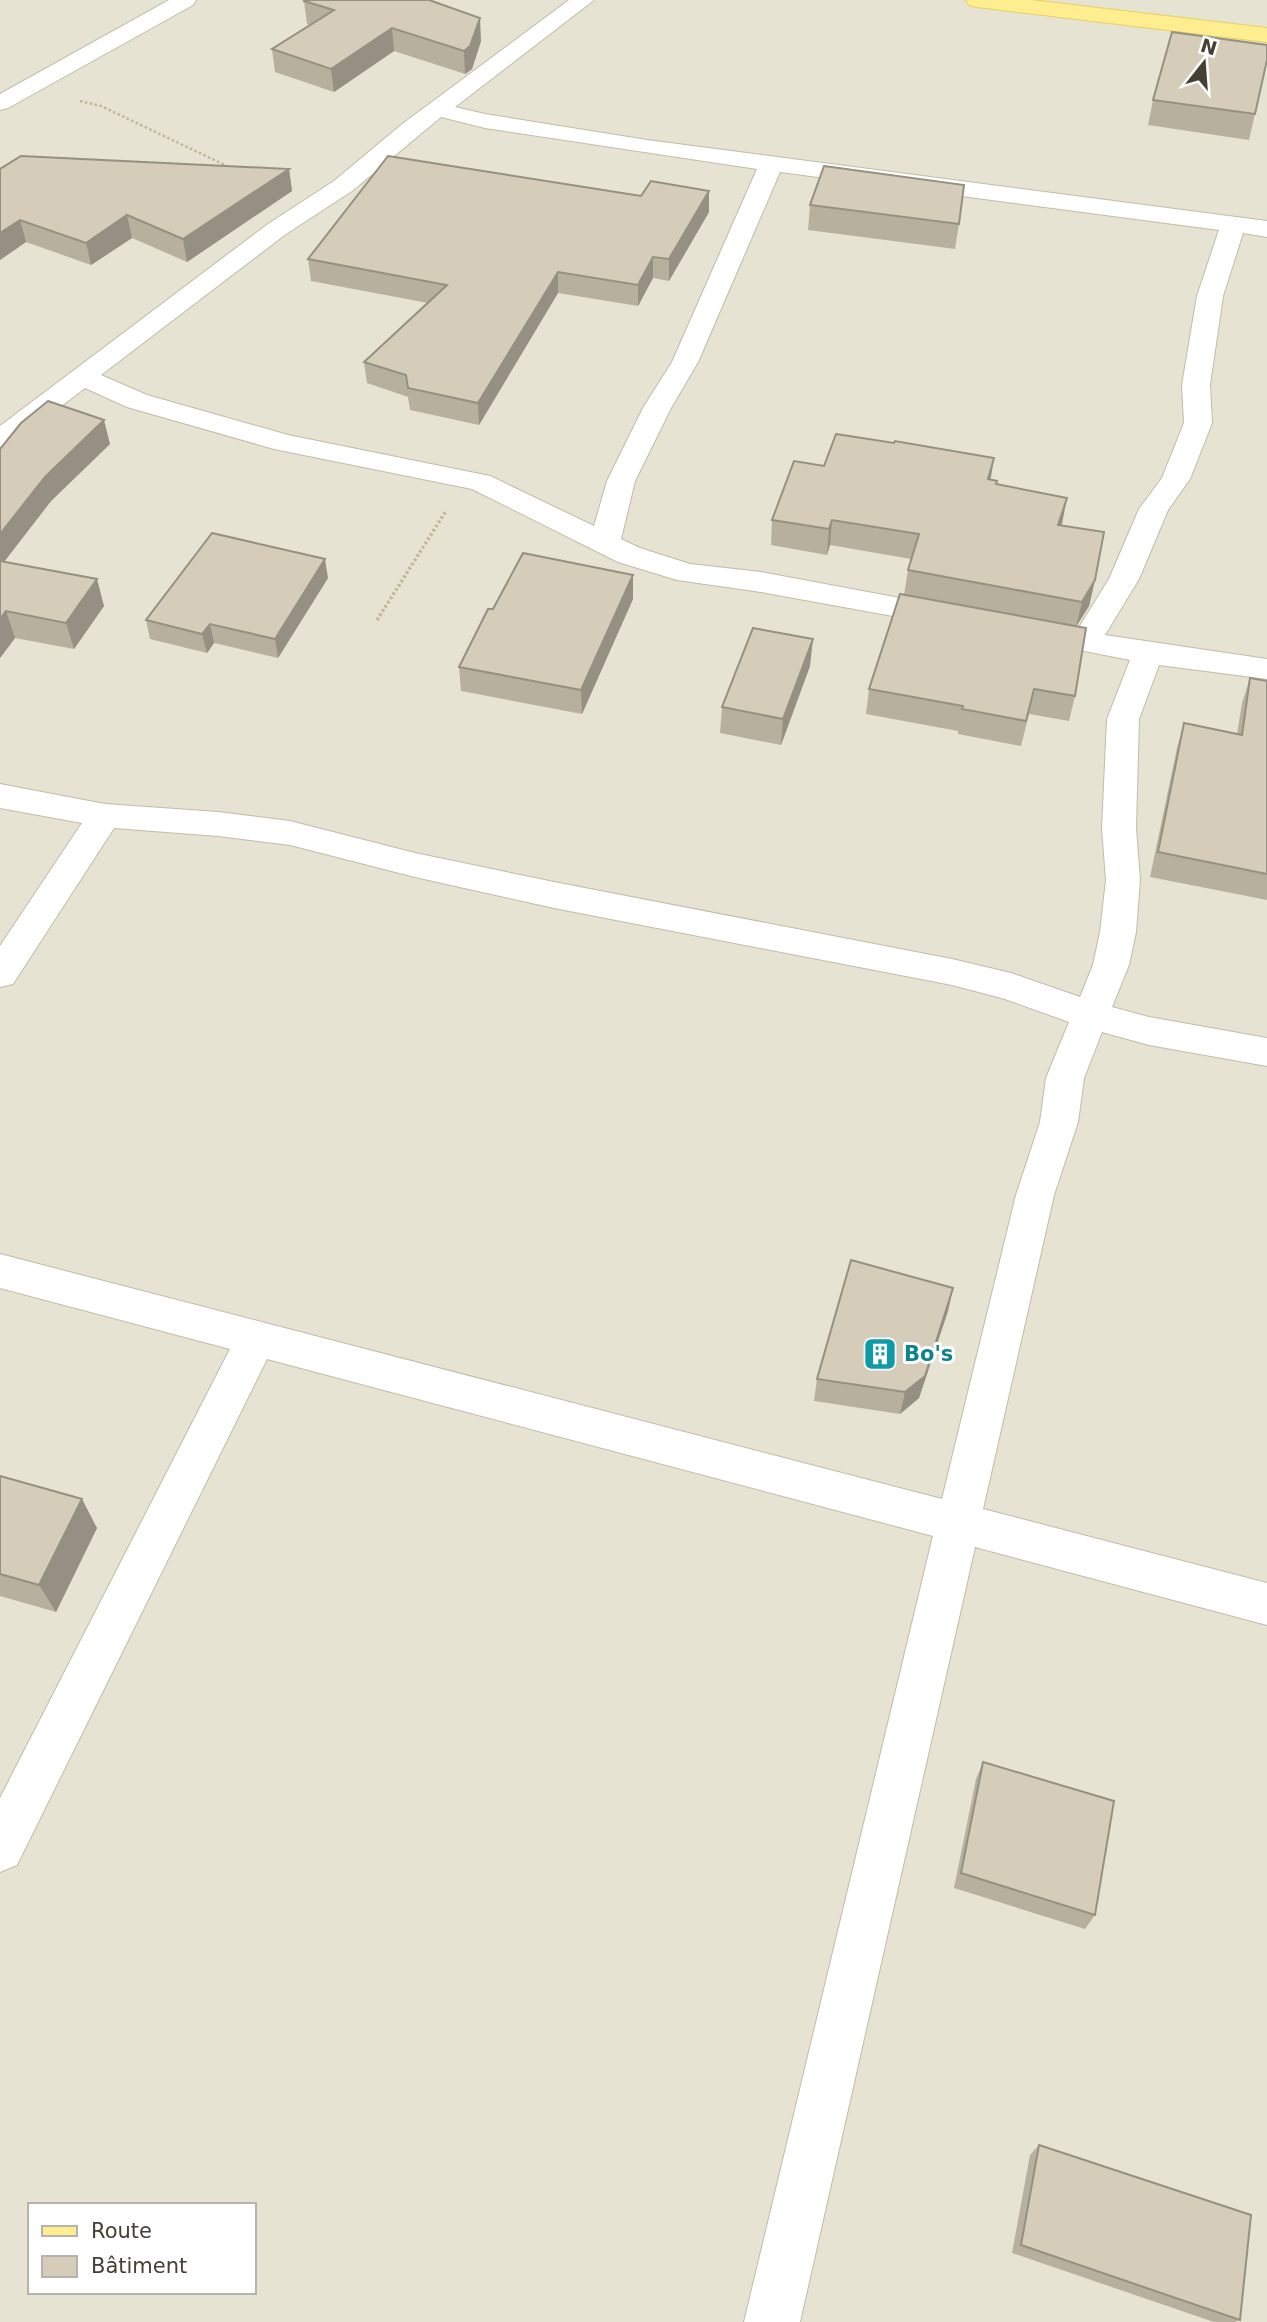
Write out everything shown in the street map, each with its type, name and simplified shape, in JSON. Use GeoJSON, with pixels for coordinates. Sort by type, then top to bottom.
{"type":"FeatureCollection","features":[{"type":"Feature","properties":{"kind":"main road"},"geometry":{"type":"LineString","coordinates":[[977,0],[1267,35]]}},
{"type":"Feature","properties":{"kind":"street"},"geometry":{"type":"LineString","coordinates":[[4,92],[32,83],[185,0]]}},
{"type":"Feature","properties":{"kind":"street"},"geometry":{"type":"LineString","coordinates":[[0,439],[277,229],[343,186],[438,109],[583,0]]}},
{"type":"Feature","properties":{"kind":"street"},"geometry":{"type":"LineString","coordinates":[[438,109],[485,121],[771,164],[866,174],[1267,229]]}},
{"type":"Feature","properties":{"kind":"street"},"geometry":{"type":"LineString","coordinates":[[605,544],[621,481],[657,408],[685,362],[771,164]]}},
{"type":"Feature","properties":{"kind":"street"},"geometry":{"type":"LineString","coordinates":[[1086,641],[1124,579],[1154,509],[1176,479],[1198,423],[1196,385],[1210,296],[1233,224]]}},
{"type":"Feature","properties":{"kind":"street"},"geometry":{"type":"LineString","coordinates":[[83,377],[137,401],[284,443],[480,482],[629,555],[688,573],[761,582],[1148,653],[1267,669]]}},
{"type":"Feature","properties":{"kind":"street"},"geometry":{"type":"LineString","coordinates":[[772,2322],[1035,1195],[1059,1122],[1065,1078],[1111,965],[1118,932],[1123,880],[1119,828],[1123,719],[1148,653]]}},
{"type":"Feature","properties":{"kind":"street"},"geometry":{"type":"LineString","coordinates":[[0,796],[105,816],[218,824],[290,833],[415,865],[554,895],[952,972],[1011,986],[1089,1016],[1149,1031],[1267,1052]]}},
{"type":"Feature","properties":{"kind":"street"},"geometry":{"type":"LineString","coordinates":[[0,974],[63,883],[105,816]]}},
{"type":"Feature","properties":{"kind":"street"},"geometry":{"type":"LineString","coordinates":[[0,1271],[1267,1604]]}},
{"type":"Feature","properties":{"kind":"street"},"geometry":{"type":"LineString","coordinates":[[0,1848],[257,1338]]}},
{"type":"Feature","properties":{"kind":"path"},"geometry":{"type":"LineString","coordinates":[[4,92],[76,100],[101,106],[236,170]]}},
{"type":"Feature","properties":{"kind":"path"},"geometry":{"type":"LineString","coordinates":[[377,620],[454,498],[480,482]]}},
{"type":"Feature","properties":{"kind":"shaded area"},"geometry":{"type":"Polygon","coordinates":[[[0,0],[1267,0],[1267,2322],[0,2322],[0,0]]]}},
{"type":"Feature","properties":{"kind":"building"},"geometry":{"type":"Polygon","coordinates":[[[305,0],[429,0],[480,18],[470,46],[464,51],[392,28],[331,69],[272,49],[334,10],[305,0]]]}},
{"type":"Feature","properties":{"kind":"building"},"geometry":{"type":"Polygon","coordinates":[[[1172,32],[1267,45],[1267,60],[1255,114],[1153,100],[1172,32]]]}},
{"type":"Feature","properties":{"kind":"building"},"geometry":{"type":"Polygon","coordinates":[[[21,156],[289,169],[183,239],[127,215],[86,243],[20,220],[0,233],[0,169],[21,156]]]}},
{"type":"Feature","properties":{"kind":"building"},"geometry":{"type":"Polygon","coordinates":[[[388,156],[641,196],[651,181],[709,191],[669,259],[653,257],[638,285],[558,272],[478,403],[408,388],[406,375],[364,362],[447,285],[308,259],[388,156]]]}},
{"type":"Feature","properties":{"kind":"building"},"geometry":{"type":"Polygon","coordinates":[[[824,166],[964,185],[959,224],[810,205],[824,166]]]}},
{"type":"Feature","properties":{"kind":"building"},"geometry":{"type":"Polygon","coordinates":[[[48,401],[104,420],[45,477],[0,534],[0,449],[21,423],[48,401]]]}},
{"type":"Feature","properties":{"kind":"building"},"geometry":{"type":"Polygon","coordinates":[[[836,434],[994,458],[988,479],[997,481],[996,484],[1067,498],[1058,525],[1104,532],[1095,580],[1082,602],[908,570],[919,534],[832,520],[829,529],[772,520],[794,461],[824,466],[836,434]]]}},
{"type":"Feature","properties":{"kind":"building"},"geometry":{"type":"Polygon","coordinates":[[[212,533],[325,559],[275,639],[210,624],[202,634],[146,620],[212,533]]]}},
{"type":"Feature","properties":{"kind":"building"},"geometry":{"type":"Polygon","coordinates":[[[523,553],[633,575],[581,690],[459,667],[488,609],[493,609],[523,553]]]}},
{"type":"Feature","properties":{"kind":"building"},"geometry":{"type":"Polygon","coordinates":[[[0,561],[97,579],[66,623],[6,611],[0,619],[0,561]]]}},
{"type":"Feature","properties":{"kind":"building"},"geometry":{"type":"Polygon","coordinates":[[[900,594],[1086,628],[1075,696],[1034,689],[1026,721],[962,709],[963,706],[869,689],[900,594]]]}},
{"type":"Feature","properties":{"kind":"building"},"geometry":{"type":"Polygon","coordinates":[[[753,628],[813,639],[783,719],[722,707],[753,628]]]}},
{"type":"Feature","properties":{"kind":"building"},"geometry":{"type":"Polygon","coordinates":[[[1250,678],[1267,681],[1267,874],[1158,852],[1184,723],[1242,735],[1250,678]]]}},
{"type":"Feature","properties":{"kind":"building","name":"Bo's"},"geometry":{"type":"Polygon","coordinates":[[[851,1260],[953,1288],[925,1376],[905,1392],[817,1379],[851,1260]]]}},
{"type":"Feature","properties":{"kind":"building"},"geometry":{"type":"Polygon","coordinates":[[[0,1476],[82,1499],[39,1585],[0,1574],[0,1476]]]}},
{"type":"Feature","properties":{"kind":"building"},"geometry":{"type":"Polygon","coordinates":[[[983,1762],[1114,1801],[1095,1915],[961,1873],[983,1762]]]}},
{"type":"Feature","properties":{"kind":"building"},"geometry":{"type":"Polygon","coordinates":[[[1039,2145],[1251,2215],[1240,2320],[1021,2245],[1039,2145]]]}},
{"type":"Feature","properties":{"kind":"place","name":"Bo's"},"geometry":{"type":"Point","coordinates":[880,1354]}}]}
